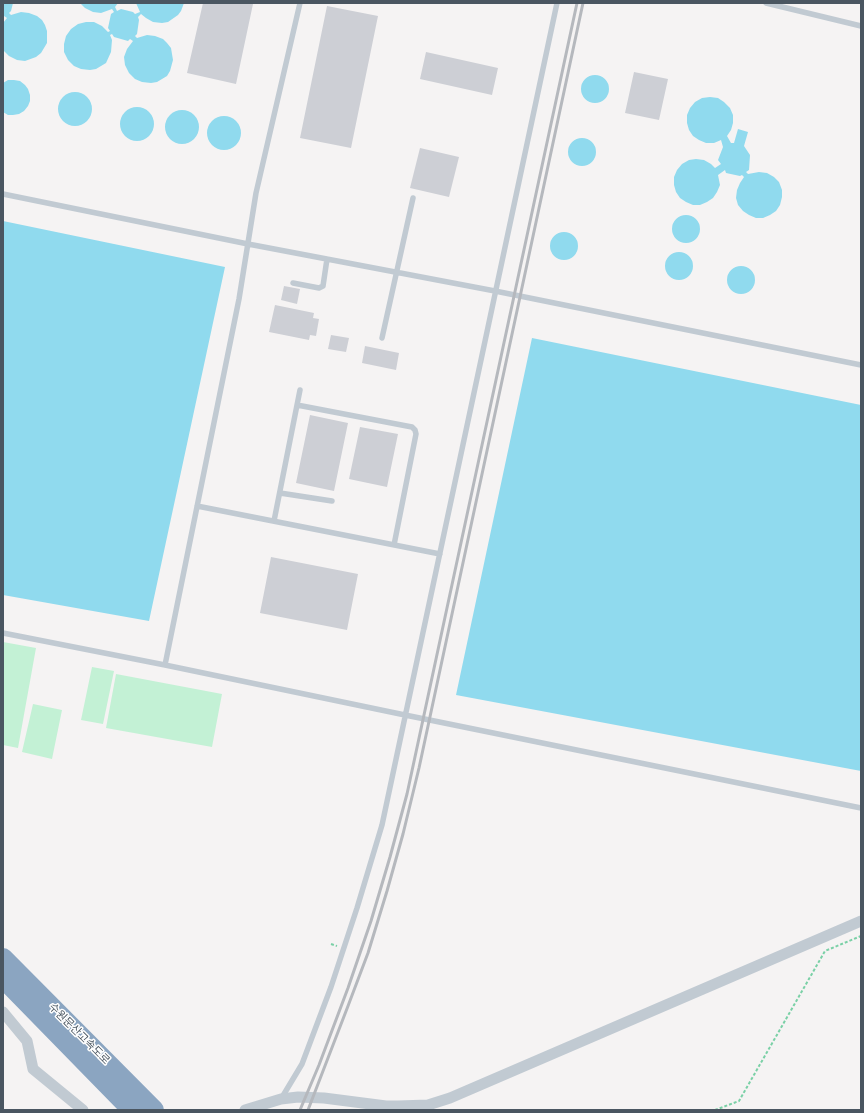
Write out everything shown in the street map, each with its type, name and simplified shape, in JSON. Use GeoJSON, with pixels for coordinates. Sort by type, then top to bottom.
{"type":"FeatureCollection","features":[{"type":"Feature","properties":{"kind":"highway","name":"수원문산고속도로"},"geometry":{"type":"LineString","coordinates":[[3,958],[154,1110]]}},
{"type":"Feature","properties":{"kind":"highway","name":"수원문산고속도로"},"geometry":{"type":"LineString","coordinates":[[3,978],[132,1110]]}},
{"type":"Feature","properties":{"kind":"street"},"geometry":{"type":"LineString","coordinates":[[245,1110],[261,1108],[281,1099],[298,1097],[386,1106],[428,1105],[450,1098],[861,921]]}},
{"type":"Feature","properties":{"kind":"street"},"geometry":{"type":"LineString","coordinates":[[3,1012],[27,1040],[33,1068],[83,1110]]}},
{"type":"Feature","properties":{"kind":"lane"},"geometry":{"type":"LineString","coordinates":[[165,665],[239,299],[256,193],[300,3]]}},
{"type":"Feature","properties":{"kind":"lane"},"geometry":{"type":"LineString","coordinates":[[281,1099],[302,1064],[331,987],[382,825],[557,3]]}},
{"type":"Feature","properties":{"kind":"lane"},"geometry":{"type":"LineString","coordinates":[[766,3],[861,26]]}},
{"type":"Feature","properties":{"kind":"lane"},"geometry":{"type":"LineString","coordinates":[[3,194],[861,365]]}},
{"type":"Feature","properties":{"kind":"lane"},"geometry":{"type":"LineString","coordinates":[[382,338],[413,198]]}},
{"type":"Feature","properties":{"kind":"lane"},"geometry":{"type":"LineString","coordinates":[[293,283],[319,288],[321,287],[327,259]]}},
{"type":"Feature","properties":{"kind":"lane"},"geometry":{"type":"LineString","coordinates":[[274,521],[300,390]]}},
{"type":"Feature","properties":{"kind":"lane"},"geometry":{"type":"LineString","coordinates":[[297,405],[412,427],[415,430],[416,434],[394,545]]}},
{"type":"Feature","properties":{"kind":"lane"},"geometry":{"type":"LineString","coordinates":[[280,493],[332,501]]}},
{"type":"Feature","properties":{"kind":"lane"},"geometry":{"type":"LineString","coordinates":[[197,506],[440,554]]}},
{"type":"Feature","properties":{"kind":"lane"},"geometry":{"type":"LineString","coordinates":[[3,632],[861,808]]}},
{"type":"Feature","properties":{"kind":"path"},"geometry":{"type":"LineString","coordinates":[[715,1110],[739,1101],[825,951],[861,936]]}},
{"type":"Feature","properties":{"kind":"green space"},"geometry":{"type":"Polygon","coordinates":[[[3,642],[36,648],[18,748],[3,745],[3,642]]]}},
{"type":"Feature","properties":{"kind":"green space"},"geometry":{"type":"Polygon","coordinates":[[[92,667],[114,671],[103,724],[81,720],[92,667]]]}},
{"type":"Feature","properties":{"kind":"green space"},"geometry":{"type":"Polygon","coordinates":[[[116,674],[222,694],[212,747],[106,728],[116,674]]]}},
{"type":"Feature","properties":{"kind":"green space"},"geometry":{"type":"Polygon","coordinates":[[[33,704],[62,710],[52,759],[22,752],[33,704]]]}},
{"type":"Feature","properties":{"kind":"water"},"geometry":{"type":"Polygon","coordinates":[[[3,3],[13,3],[9,13],[11,15],[21,12],[29,13],[42,20],[47,31],[47,43],[41,53],[36,57],[25,61],[17,60],[9,56],[3,50],[3,23],[7,18],[4,16],[3,17],[3,3]]]}},
{"type":"Feature","properties":{"kind":"water"},"geometry":{"type":"Polygon","coordinates":[[[80,3],[118,3],[115,7],[117,11],[121,9],[133,12],[135,14],[140,12],[136,3],[184,3],[178,15],[168,22],[153,22],[141,14],[138,17],[137,34],[135,36],[137,38],[147,35],[155,36],[163,39],[171,48],[173,60],[167,76],[157,82],[151,83],[142,82],[135,79],[129,73],[125,65],[124,57],[127,49],[133,41],[130,39],[128,41],[114,37],[112,34],[110,35],[112,40],[111,52],[106,63],[96,69],[90,70],[81,69],[74,66],[68,60],[64,52],[66,36],[71,29],[78,24],[94,22],[102,26],[108,32],[110,31],[108,28],[111,14],[114,12],[112,9],[101,13],[93,12],[85,8],[80,3]]]}},
{"type":"Feature","properties":{"kind":"water"},"geometry":{"type":"Polygon","coordinates":[[[595,75],[605,79],[609,89],[605,99],[595,103],[585,99],[581,89],[585,79],[595,75]]]}},
{"type":"Feature","properties":{"kind":"water"},"geometry":{"type":"Polygon","coordinates":[[[8,80],[20,81],[28,89],[30,95],[28,106],[19,114],[8,115],[3,112],[3,83],[8,80]]]}},
{"type":"Feature","properties":{"kind":"water"},"geometry":{"type":"Polygon","coordinates":[[[72,92],[78,92],[82,93],[89,99],[92,109],[91,116],[85,123],[78,126],[72,126],[68,125],[61,119],[58,112],[58,106],[59,102],[65,95],[72,92]]]}},
{"type":"Feature","properties":{"kind":"water"},"geometry":{"type":"Polygon","coordinates":[[[702,98],[718,98],[730,108],[733,115],[733,123],[727,136],[731,143],[734,143],[738,129],[748,132],[744,146],[750,155],[749,170],[746,172],[748,174],[759,172],[767,173],[779,182],[782,190],[780,205],[776,211],[770,215],[763,218],[756,218],[743,211],[738,205],[736,198],[737,190],[744,177],[742,175],[740,176],[726,173],[725,170],[718,175],[720,185],[717,192],[713,198],[707,202],[700,205],[693,205],[680,198],[676,192],[674,177],[682,164],[689,160],[696,159],[704,160],[715,168],[721,164],[718,160],[723,147],[721,140],[714,143],[706,143],[699,140],[693,136],[687,123],[687,115],[695,102],[702,98]]]}},
{"type":"Feature","properties":{"kind":"water"},"geometry":{"type":"Polygon","coordinates":[[[140,107],[147,109],[152,114],[154,124],[152,134],[147,139],[134,141],[127,139],[122,134],[120,121],[122,114],[127,109],[140,107]]]}},
{"type":"Feature","properties":{"kind":"water"},"geometry":{"type":"Polygon","coordinates":[[[179,110],[185,110],[189,111],[196,117],[199,127],[198,134],[192,141],[185,144],[179,144],[175,143],[168,137],[165,130],[165,124],[166,120],[172,113],[179,110]]]}},
{"type":"Feature","properties":{"kind":"water"},"geometry":{"type":"Polygon","coordinates":[[[221,116],[227,116],[231,117],[238,123],[241,133],[240,140],[234,147],[227,150],[221,150],[217,149],[210,143],[207,136],[207,130],[208,126],[214,119],[221,116]]]}},
{"type":"Feature","properties":{"kind":"water"},"geometry":{"type":"Polygon","coordinates":[[[582,138],[592,142],[596,152],[592,162],[582,166],[572,162],[568,152],[572,142],[582,138]]]}},
{"type":"Feature","properties":{"kind":"water"},"geometry":{"type":"Polygon","coordinates":[[[686,215],[696,219],[700,229],[696,239],[686,243],[676,239],[672,229],[676,219],[686,215]]]}},
{"type":"Feature","properties":{"kind":"water"},"geometry":{"type":"Polygon","coordinates":[[[3,221],[225,267],[149,621],[3,595],[3,221]]]}},
{"type":"Feature","properties":{"kind":"water"},"geometry":{"type":"Polygon","coordinates":[[[564,232],[574,236],[578,246],[574,256],[564,260],[554,256],[550,246],[554,236],[564,232]]]}},
{"type":"Feature","properties":{"kind":"water"},"geometry":{"type":"Polygon","coordinates":[[[679,252],[689,256],[693,266],[689,276],[679,280],[669,276],[665,266],[669,256],[679,252]]]}},
{"type":"Feature","properties":{"kind":"water"},"geometry":{"type":"Polygon","coordinates":[[[741,266],[751,270],[755,280],[751,290],[741,294],[731,290],[727,280],[731,270],[741,266]]]}},
{"type":"Feature","properties":{"kind":"water"},"geometry":{"type":"Polygon","coordinates":[[[532,338],[861,405],[861,771],[456,695],[532,338]]]}},
{"type":"Feature","properties":{"kind":"building"},"geometry":{"type":"Polygon","coordinates":[[[203,3],[253,4],[236,84],[187,73],[203,3]]]}},
{"type":"Feature","properties":{"kind":"building"},"geometry":{"type":"Polygon","coordinates":[[[327,6],[378,16],[351,148],[300,138],[327,6]]]}},
{"type":"Feature","properties":{"kind":"building"},"geometry":{"type":"Polygon","coordinates":[[[426,52],[498,68],[492,95],[420,79],[426,52]]]}},
{"type":"Feature","properties":{"kind":"building"},"geometry":{"type":"Polygon","coordinates":[[[634,72],[668,79],[659,120],[625,113],[634,72]]]}},
{"type":"Feature","properties":{"kind":"building"},"geometry":{"type":"Polygon","coordinates":[[[420,148],[459,157],[449,197],[410,188],[420,148]]]}},
{"type":"Feature","properties":{"kind":"building"},"geometry":{"type":"Polygon","coordinates":[[[284,286],[300,289],[297,304],[281,300],[284,286]]]}},
{"type":"Feature","properties":{"kind":"building"},"geometry":{"type":"Polygon","coordinates":[[[275,305],[314,313],[313,318],[319,319],[316,336],[310,335],[309,340],[269,332],[275,305]]]}},
{"type":"Feature","properties":{"kind":"building"},"geometry":{"type":"Polygon","coordinates":[[[331,335],[349,338],[346,352],[328,349],[331,335]]]}},
{"type":"Feature","properties":{"kind":"building"},"geometry":{"type":"Polygon","coordinates":[[[365,346],[399,353],[396,370],[362,363],[365,346]]]}},
{"type":"Feature","properties":{"kind":"building"},"geometry":{"type":"Polygon","coordinates":[[[310,415],[348,423],[334,491],[296,483],[310,415]]]}},
{"type":"Feature","properties":{"kind":"building"},"geometry":{"type":"Polygon","coordinates":[[[360,427],[398,434],[387,487],[349,479],[360,427]]]}},
{"type":"Feature","properties":{"kind":"building"},"geometry":{"type":"Polygon","coordinates":[[[271,557],[358,574],[347,630],[260,613],[271,557]]]}},
{"type":"Feature","properties":{"kind":"railway"},"geometry":{"type":"LineString","coordinates":[[300,1110],[319,1065],[348,988],[371,921],[407,794],[577,3]]}},
{"type":"Feature","properties":{"kind":"railway"},"geometry":{"type":"LineString","coordinates":[[308,1110],[368,953],[403,834],[419,768],[583,3]]}}]}
